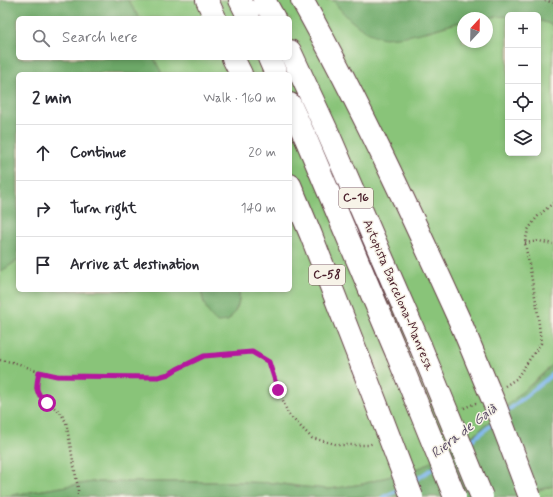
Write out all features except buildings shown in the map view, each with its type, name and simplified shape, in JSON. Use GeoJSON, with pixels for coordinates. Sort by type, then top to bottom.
{"type":"FeatureCollection","features":[{"type":"Feature","properties":{"kind":"highway"},"geometry":{"type":"LineString","coordinates":[[207,0],[214,16]]}},
{"type":"Feature","properties":{"kind":"highway"},"geometry":{"type":"LineString","coordinates":[[240,0],[248,16]]}},
{"type":"Feature","properties":{"kind":"highway"},"geometry":{"type":"LineString","coordinates":[[264,0],[273,16]]}},
{"type":"Feature","properties":{"kind":"highway"},"geometry":{"type":"LineString","coordinates":[[302,0],[329,49],[402,196],[462,326],[495,405],[530,497]]}},
{"type":"Feature","properties":{"kind":"highway","name":"Autopista Barcelona-Manresa"},"geometry":{"type":"LineString","coordinates":[[292,55],[328,132],[420,345],[482,497]]}},
{"type":"Feature","properties":{"kind":"highway"},"geometry":{"type":"LineString","coordinates":[[234,60],[240,72]]}},
{"type":"Feature","properties":{"kind":"highway"},"geometry":{"type":"LineString","coordinates":[[270,60],[275,72]]}},
{"type":"Feature","properties":{"kind":"highway","name":"Autopista Barcelona-Manresa"},"geometry":{"type":"LineString","coordinates":[[292,108],[397,354],[455,497]]}},
{"type":"Feature","properties":{"kind":"highway","name":"C-58"},"geometry":{"type":"LineString","coordinates":[[292,190],[311,235],[412,497]]}},
{"type":"Feature","properties":{"kind":"path"},"geometry":{"type":"LineString","coordinates":[[545,0],[553,3]]}},
{"type":"Feature","properties":{"kind":"path"},"geometry":{"type":"LineString","coordinates":[[528,230],[537,217],[553,203]]}},
{"type":"Feature","properties":{"kind":"path"},"geometry":{"type":"LineString","coordinates":[[525,242],[539,241],[553,244]]}},
{"type":"Feature","properties":{"kind":"path"},"geometry":{"type":"LineString","coordinates":[[0,360],[17,363],[39,372],[57,376],[158,377],[169,374],[204,356],[252,352],[269,362],[278,390]]}},
{"type":"Feature","properties":{"kind":"path"},"geometry":{"type":"LineString","coordinates":[[39,372],[36,388],[38,395],[60,412],[66,422],[78,488],[78,497]]}},
{"type":"Feature","properties":{"kind":"green space"},"geometry":{"type":"Polygon","coordinates":[[[0,0],[128,0],[138,16],[16,16],[16,60],[155,60],[161,72],[16,72],[16,261],[0,272],[0,0]]]}},
{"type":"Feature","properties":{"kind":"green space"},"geometry":{"type":"Polygon","coordinates":[[[128,0],[333,0],[339,8],[426,32],[457,23],[457,48],[493,48],[493,17],[505,15],[505,156],[541,156],[541,21],[553,25],[553,364],[477,433],[422,467],[363,484],[329,489],[276,483],[92,482],[0,497],[0,272],[16,261],[16,292],[201,292],[204,303],[228,321],[237,307],[239,292],[292,292],[292,72],[161,72],[155,60],[292,60],[292,16],[138,16],[128,0]]]}},
{"type":"Feature","properties":{"kind":"green space"},"geometry":{"type":"Polygon","coordinates":[[[333,0],[553,0],[553,25],[541,21],[541,12],[505,12],[505,16],[493,17],[493,12],[457,12],[457,23],[422,33],[384,38],[362,29],[343,13],[333,0]]]}},
{"type":"Feature","properties":{"kind":"green space"},"geometry":{"type":"Polygon","coordinates":[[[201,292],[239,292],[237,307],[228,321],[217,322],[210,315],[203,300],[201,292]]]}},
{"type":"Feature","properties":{"kind":"green space"},"geometry":{"type":"Polygon","coordinates":[[[553,364],[553,486],[513,497],[0,497],[92,482],[276,483],[329,489],[363,484],[422,467],[477,433],[553,364]]]}},
{"type":"Feature","properties":{"kind":"green space"},"geometry":{"type":"Polygon","coordinates":[[[553,486],[553,497],[513,497],[553,486]]]}},
{"type":"Feature","properties":{"kind":"waterway","name":"Riera de Gaià"},"geometry":{"type":"LineString","coordinates":[[505,413],[553,374]]}},
{"type":"Feature","properties":{"kind":"waterway","name":"Riera de Gaià"},"geometry":{"type":"LineString","coordinates":[[468,443],[494,423]]}},
{"type":"Feature","properties":{"kind":"waterway","name":"Riera de Gaià"},"geometry":{"type":"LineString","coordinates":[[412,482],[435,467]]}},
{"type":"Feature","properties":{"kind":"waterway","name":"Riera de Gaià"},"geometry":{"type":"LineString","coordinates":[[383,497],[401,489]]}},
{"type":"Feature","properties":{"kind":"route"},"geometry":{"type":"LineString","coordinates":[[47,403],[38,395],[36,388],[39,372],[57,376],[158,377],[169,374],[204,356],[252,352],[269,362],[278,390]]}}]}
